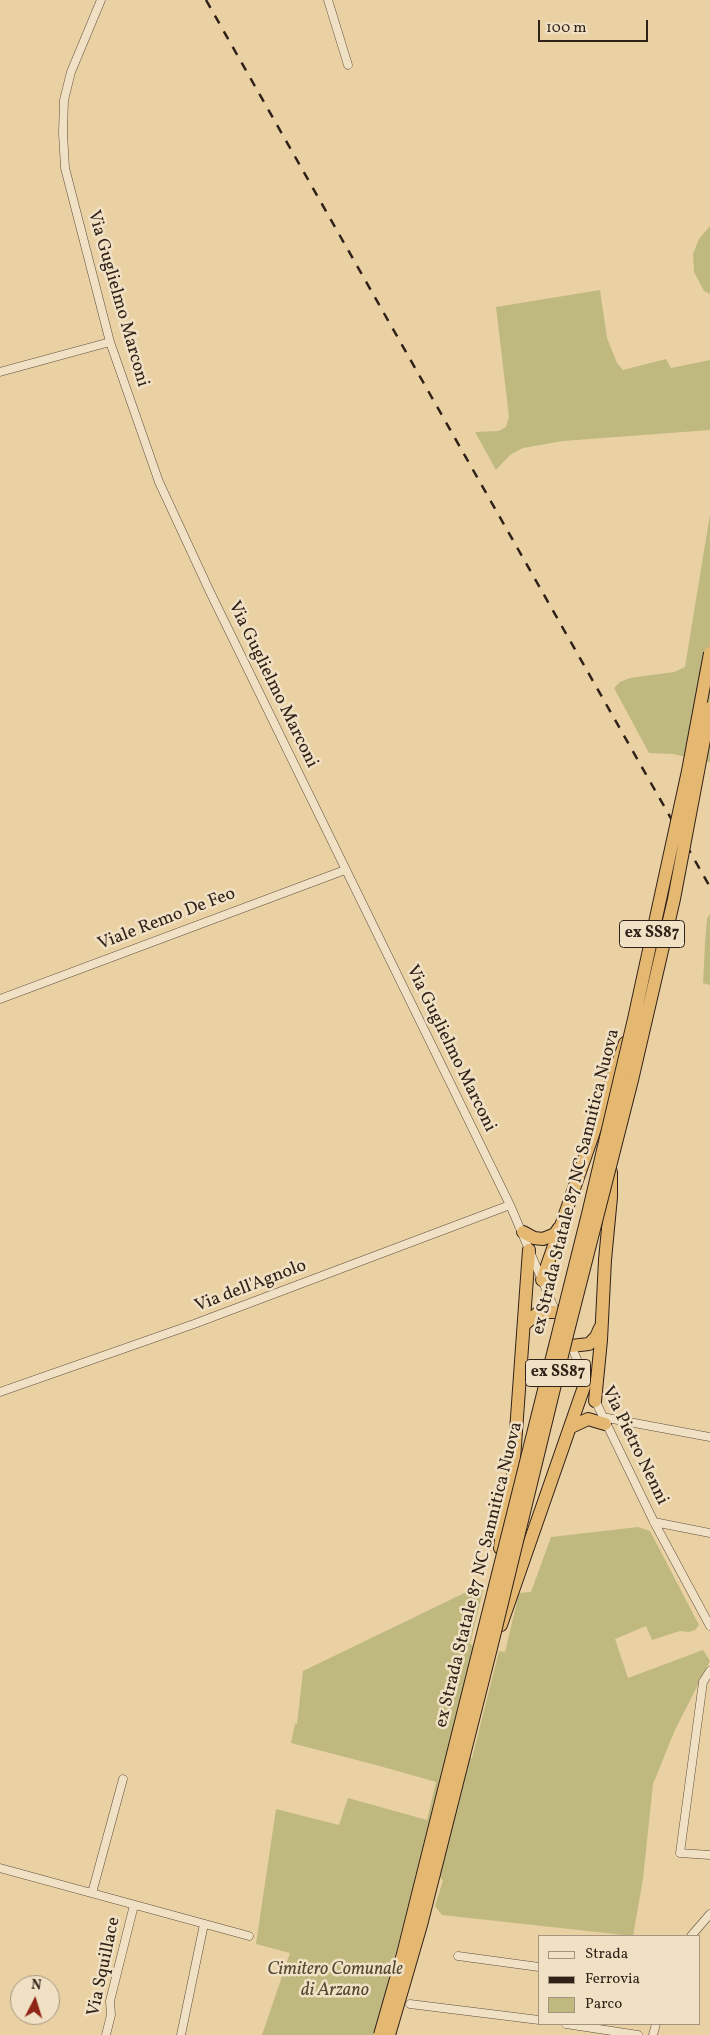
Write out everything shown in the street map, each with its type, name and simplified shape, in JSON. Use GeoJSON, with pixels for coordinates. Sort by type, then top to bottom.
{"type":"FeatureCollection","features":[{"type":"Feature","properties":{"kind":"highway","name":"ex Strada Statale 87 NC Sannitica Nuova"},"geometry":{"type":"LineString","coordinates":[[380,2035],[405,1948],[498,1578],[634,1019],[688,771],[710,653]]}},
{"type":"Feature","properties":{"kind":"highway","name":"ex Strada Statale 87 NC Sannitica Nuova"},"geometry":{"type":"LineString","coordinates":[[389,2035],[421,1925],[610,1164],[674,899],[710,708]]}},
{"type":"Feature","properties":{"kind":"highway"},"geometry":{"type":"LineString","coordinates":[[542,1280],[617,1062],[634,1019]]}},
{"type":"Feature","properties":{"kind":"highway"},"geometry":{"type":"LineString","coordinates":[[595,1401],[611,1197],[610,1164]]}},
{"type":"Feature","properties":{"kind":"highway"},"geometry":{"type":"LineString","coordinates":[[523,1232],[534,1238],[548,1238],[555,1234],[561,1224]]}},
{"type":"Feature","properties":{"kind":"highway"},"geometry":{"type":"LineString","coordinates":[[498,1578],[502,1529],[512,1488],[529,1250]]}},
{"type":"Feature","properties":{"kind":"highway"},"geometry":{"type":"LineString","coordinates":[[525,1324],[539,1312],[556,1312]]}},
{"type":"Feature","properties":{"kind":"highway"},"geometry":{"type":"LineString","coordinates":[[573,1351],[589,1344],[596,1337],[601,1324]]}},
{"type":"Feature","properties":{"kind":"highway"},"geometry":{"type":"LineString","coordinates":[[491,1648],[516,1585],[586,1381]]}},
{"type":"Feature","properties":{"kind":"highway"},"geometry":{"type":"LineString","coordinates":[[570,1427],[588,1419],[603,1420]]}},
{"type":"Feature","properties":{"kind":"street","name":"Via Guglielmo Marconi"},"geometry":{"type":"LineString","coordinates":[[101,0],[71,72],[64,100],[63,133],[65,168],[110,342],[159,482],[210,592],[523,1232],[573,1351]]}},
{"type":"Feature","properties":{"kind":"street"},"geometry":{"type":"LineString","coordinates":[[328,0],[348,66]]}},
{"type":"Feature","properties":{"kind":"street"},"geometry":{"type":"LineString","coordinates":[[0,372],[110,342]]}},
{"type":"Feature","properties":{"kind":"street","name":"Viale Remo De Feo"},"geometry":{"type":"LineString","coordinates":[[0,998],[345,870]]}},
{"type":"Feature","properties":{"kind":"street","name":"Via dell'Agnolo"},"geometry":{"type":"LineString","coordinates":[[0,1392],[194,1324],[510,1205]]}},
{"type":"Feature","properties":{"kind":"street","name":"Via Pietro Nenni"},"geometry":{"type":"LineString","coordinates":[[573,1351],[603,1420],[654,1522],[706,1612],[710,1626]]}},
{"type":"Feature","properties":{"kind":"street"},"geometry":{"type":"LineString","coordinates":[[603,1420],[710,1437]]}},
{"type":"Feature","properties":{"kind":"street","name":"Via Pietro Nenni"},"geometry":{"type":"LineString","coordinates":[[654,1522],[710,1533]]}},
{"type":"Feature","properties":{"kind":"street"},"geometry":{"type":"LineString","coordinates":[[710,1671],[703,1682],[680,1852],[710,1855]]}},
{"type":"Feature","properties":{"kind":"street","name":"Via Squillace"},"geometry":{"type":"LineString","coordinates":[[92,1894],[123,1779]]}},
{"type":"Feature","properties":{"kind":"street","name":"Via Squillace"},"geometry":{"type":"LineString","coordinates":[[0,1868],[249,1936]]}},
{"type":"Feature","properties":{"kind":"street","name":"Via Squillace"},"geometry":{"type":"LineString","coordinates":[[106,2035],[111,2015],[110,2001],[134,1905]]}},
{"type":"Feature","properties":{"kind":"street"},"geometry":{"type":"LineString","coordinates":[[692,1935],[710,1914]]}},
{"type":"Feature","properties":{"kind":"street"},"geometry":{"type":"LineString","coordinates":[[181,2035],[204,1924]]}},
{"type":"Feature","properties":{"kind":"street"},"geometry":{"type":"LineString","coordinates":[[458,1956],[538,1967]]}},
{"type":"Feature","properties":{"kind":"street"},"geometry":{"type":"LineString","coordinates":[[410,2004],[538,2020]]}},
{"type":"Feature","properties":{"kind":"street"},"geometry":{"type":"LineString","coordinates":[[573,2025],[638,2035]]}},
{"type":"Feature","properties":{"kind":"green space"},"geometry":{"type":"Polygon","coordinates":[[[710,226],[710,294],[704,291],[694,272],[693,254],[699,239],[710,226]]]}},
{"type":"Feature","properties":{"kind":"green space"},"geometry":{"type":"Polygon","coordinates":[[[600,290],[607,338],[617,363],[623,370],[666,359],[671,368],[710,360],[710,430],[563,441],[523,448],[510,455],[496,470],[475,432],[499,431],[506,427],[509,417],[496,307],[600,290]]]}},
{"type":"Feature","properties":{"kind":"green space"},"geometry":{"type":"Polygon","coordinates":[[[710,514],[710,762],[673,754],[649,753],[614,688],[620,682],[630,678],[674,672],[685,667],[710,514]]]}},
{"type":"Feature","properties":{"kind":"green space"},"geometry":{"type":"Polygon","coordinates":[[[710,914],[710,985],[703,983],[707,919],[710,914]]]}},
{"type":"Feature","properties":{"kind":"green space"},"geometry":{"type":"Polygon","coordinates":[[[638,1527],[650,1531],[699,1625],[695,1630],[689,1632],[680,1631],[652,1640],[646,1626],[615,1639],[628,1678],[703,1650],[710,1661],[675,1730],[653,1784],[643,1879],[633,1935],[442,1915],[435,1906],[443,1880],[439,1877],[468,1758],[472,1758],[499,1651],[505,1652],[519,1593],[531,1592],[551,1537],[638,1527]]]}},
{"type":"Feature","properties":{"kind":"green space","name":"Cimitero Comunale di Arzano"},"geometry":{"type":"Polygon","coordinates":[[[485,1583],[470,1644],[474,1645],[375,2035],[262,2035],[290,1953],[256,1944],[276,1809],[339,1825],[348,1798],[427,1820],[436,1782],[291,1743],[295,1724],[297,1724],[303,1671],[485,1583]]]}},
{"type":"Feature","properties":{"kind":"railway"},"geometry":{"type":"LineString","coordinates":[[206,0],[710,887]]}}]}
